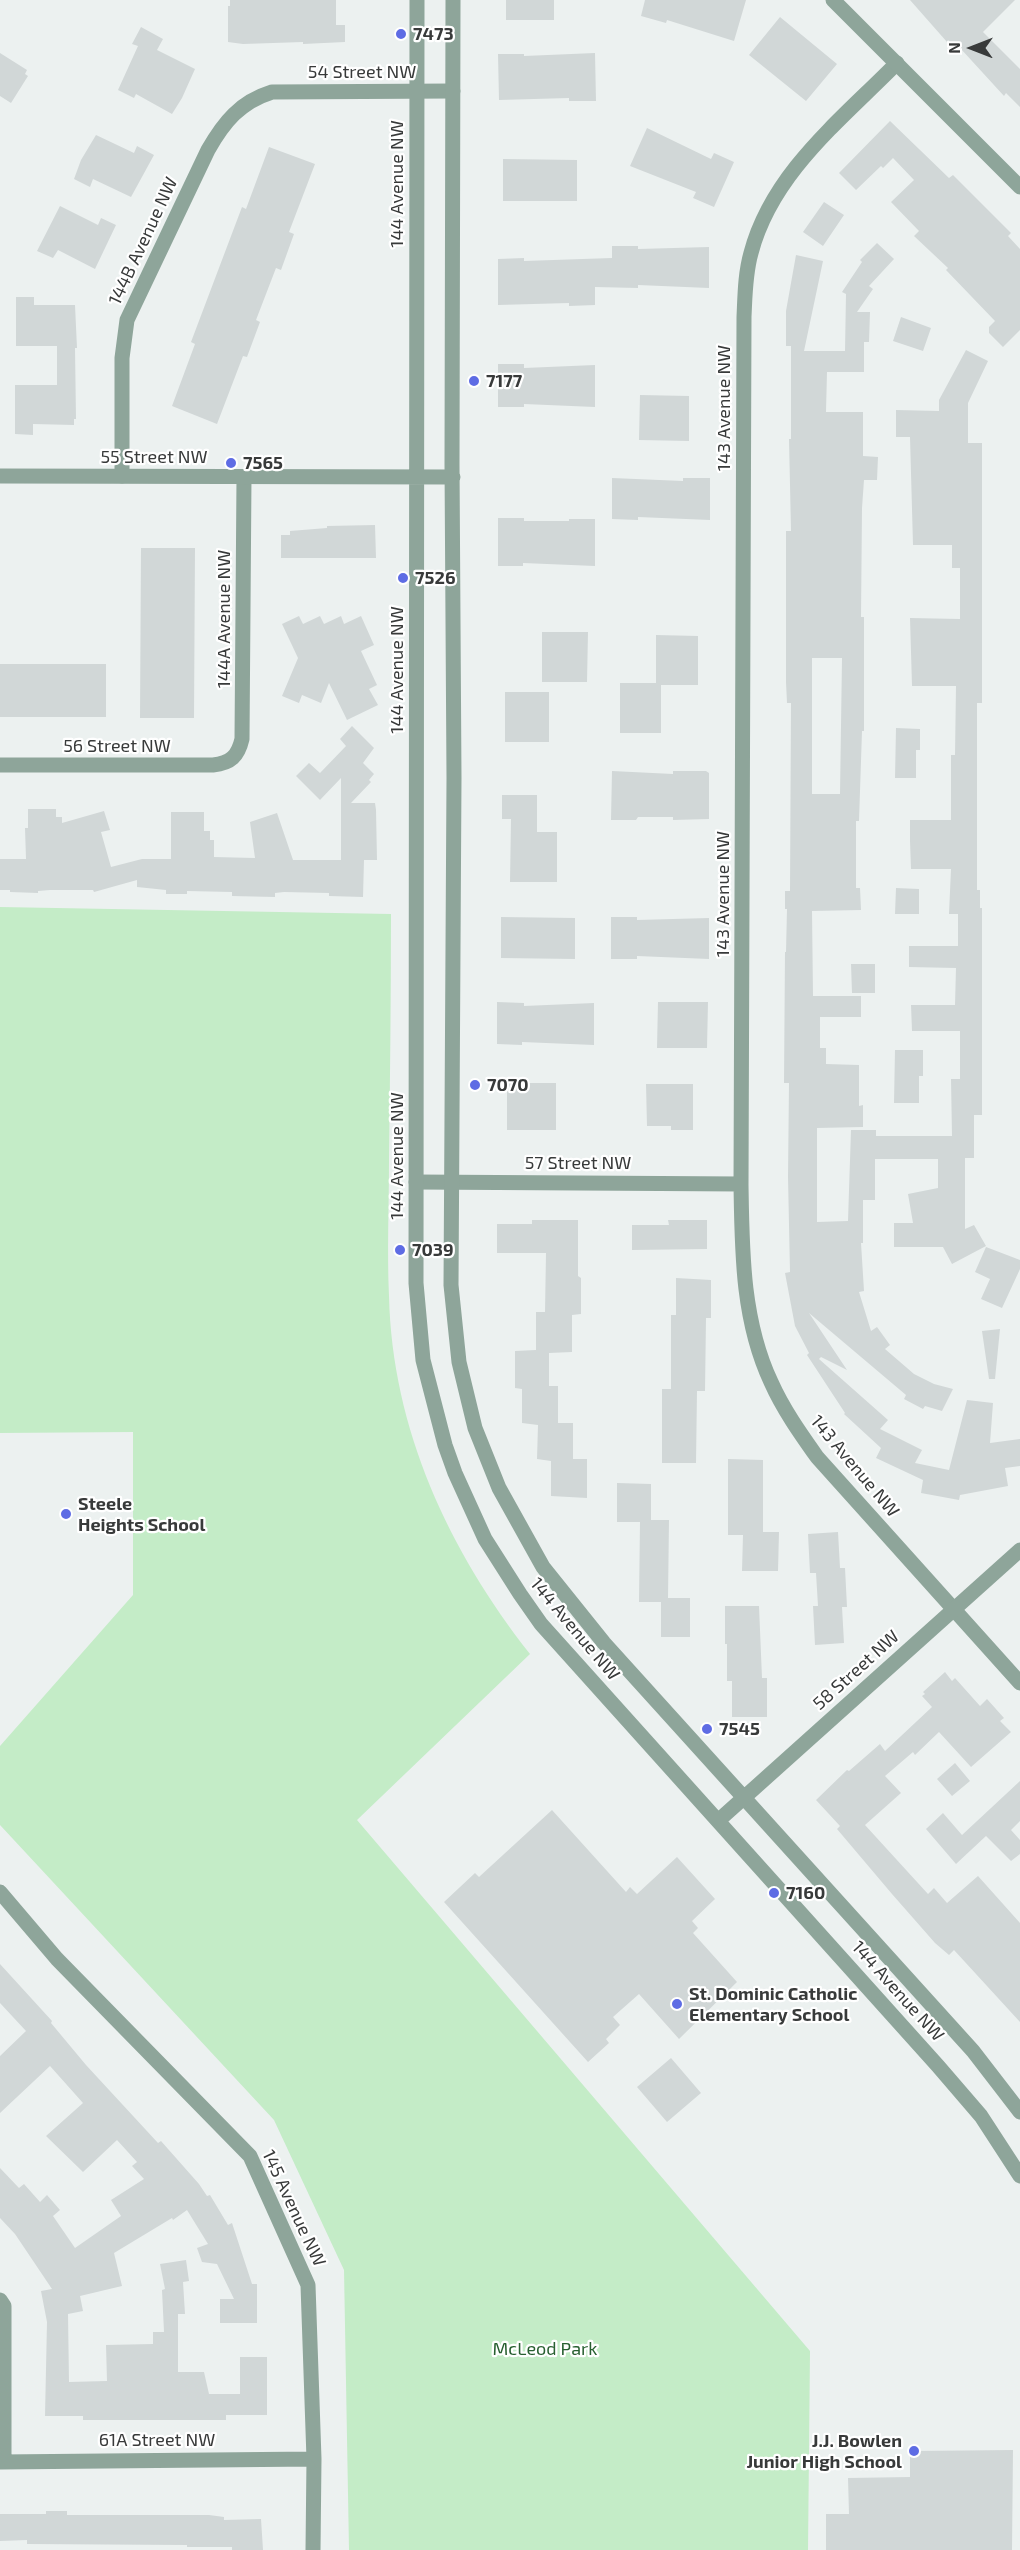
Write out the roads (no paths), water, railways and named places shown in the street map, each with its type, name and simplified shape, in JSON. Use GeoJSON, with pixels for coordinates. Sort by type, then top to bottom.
{"type":"FeatureCollection","features":[{"type":"Feature","properties":{"kind":"street","name":"144 Avenue NW"},"geometry":{"type":"LineString","coordinates":[[417,0],[416,1283],[423,1360],[445,1444],[455,1473],[501,1566],[541,1624],[961,2091],[996,2136],[1020,2176]]}},
{"type":"Feature","properties":{"kind":"street","name":"144 Avenue NW"},"geometry":{"type":"LineString","coordinates":[[453,0],[454,778],[451,1285],[455,1340],[475,1428],[499,1488],[531,1548],[562,1593],[604,1643],[973,2051],[1020,2112]]}},
{"type":"Feature","properties":{"kind":"street"},"geometry":{"type":"LineString","coordinates":[[833,0],[1020,187]]}},
{"type":"Feature","properties":{"kind":"street","name":"143 Avenue NW"},"geometry":{"type":"LineString","coordinates":[[897,63],[804,157],[783,183],[766,212],[757,234],[747,274],[744,317],[742,1254],[746,1299],[761,1356],[782,1404],[817,1456],[1020,1683]]}},
{"type":"Feature","properties":{"kind":"street","name":"54 Street NW"},"geometry":{"type":"LineString","coordinates":[[272,92],[453,91]]}},
{"type":"Feature","properties":{"kind":"street","name":"144B Avenue NW"},"geometry":{"type":"LineString","coordinates":[[122,476],[122,358],[124,333],[130,309],[222,126],[248,103],[272,92]]}},
{"type":"Feature","properties":{"kind":"street","name":"55 Street NW"},"geometry":{"type":"LineString","coordinates":[[0,476],[453,477]]}},
{"type":"Feature","properties":{"kind":"street","name":"144A Avenue NW"},"geometry":{"type":"LineString","coordinates":[[233,759],[242,739],[244,477]]}},
{"type":"Feature","properties":{"kind":"street","name":"56 Street NW"},"geometry":{"type":"LineString","coordinates":[[0,765],[213,765],[224,764],[233,759]]}},
{"type":"Feature","properties":{"kind":"street","name":"57 Street NW"},"geometry":{"type":"LineString","coordinates":[[416,1182],[741,1184]]}},
{"type":"Feature","properties":{"kind":"street","name":"58 Street NW"},"geometry":{"type":"LineString","coordinates":[[719,1820],[1020,1550]]}},
{"type":"Feature","properties":{"kind":"street","name":"145 Avenue NW"},"geometry":{"type":"LineString","coordinates":[[0,1892],[57,1959],[250,2156],[308,2285],[314,2459],[313,2550]]}},
{"type":"Feature","properties":{"kind":"street"},"geometry":{"type":"LineString","coordinates":[[0,2300],[4,2306],[2,2461]]}},
{"type":"Feature","properties":{"kind":"street","name":"61A Street NW"},"geometry":{"type":"LineString","coordinates":[[2,2461],[314,2459]]}},
{"type":"Feature","properties":{"kind":"place","name":"7473"},"geometry":{"type":"Point","coordinates":[401,34]}},
{"type":"Feature","properties":{"kind":"place","name":"7177"},"geometry":{"type":"Point","coordinates":[474,381]}},
{"type":"Feature","properties":{"kind":"place","name":"7565"},"geometry":{"type":"Point","coordinates":[231,463]}},
{"type":"Feature","properties":{"kind":"place","name":"7526"},"geometry":{"type":"Point","coordinates":[403,578]}},
{"type":"Feature","properties":{"kind":"place","name":"7070"},"geometry":{"type":"Point","coordinates":[475,1085]}},
{"type":"Feature","properties":{"kind":"place","name":"7039"},"geometry":{"type":"Point","coordinates":[400,1250]}},
{"type":"Feature","properties":{"kind":"place","name":"Steele Heights School"},"geometry":{"type":"Point","coordinates":[66,1514]}},
{"type":"Feature","properties":{"kind":"place","name":"7545"},"geometry":{"type":"Point","coordinates":[707,1729]}},
{"type":"Feature","properties":{"kind":"place","name":"7160"},"geometry":{"type":"Point","coordinates":[774,1893]}},
{"type":"Feature","properties":{"kind":"place","name":"St. Dominic Catholic Elementary School"},"geometry":{"type":"Point","coordinates":[677,2004]}},
{"type":"Feature","properties":{"kind":"place","name":"J.J. Bowlen Junior High School"},"geometry":{"type":"Point","coordinates":[914,2451]}},
{"type":"Feature","properties":{"kind":"park label","name":"McLeod Park"},"geometry":{"type":"Point","coordinates":[545,2349]}}]}
